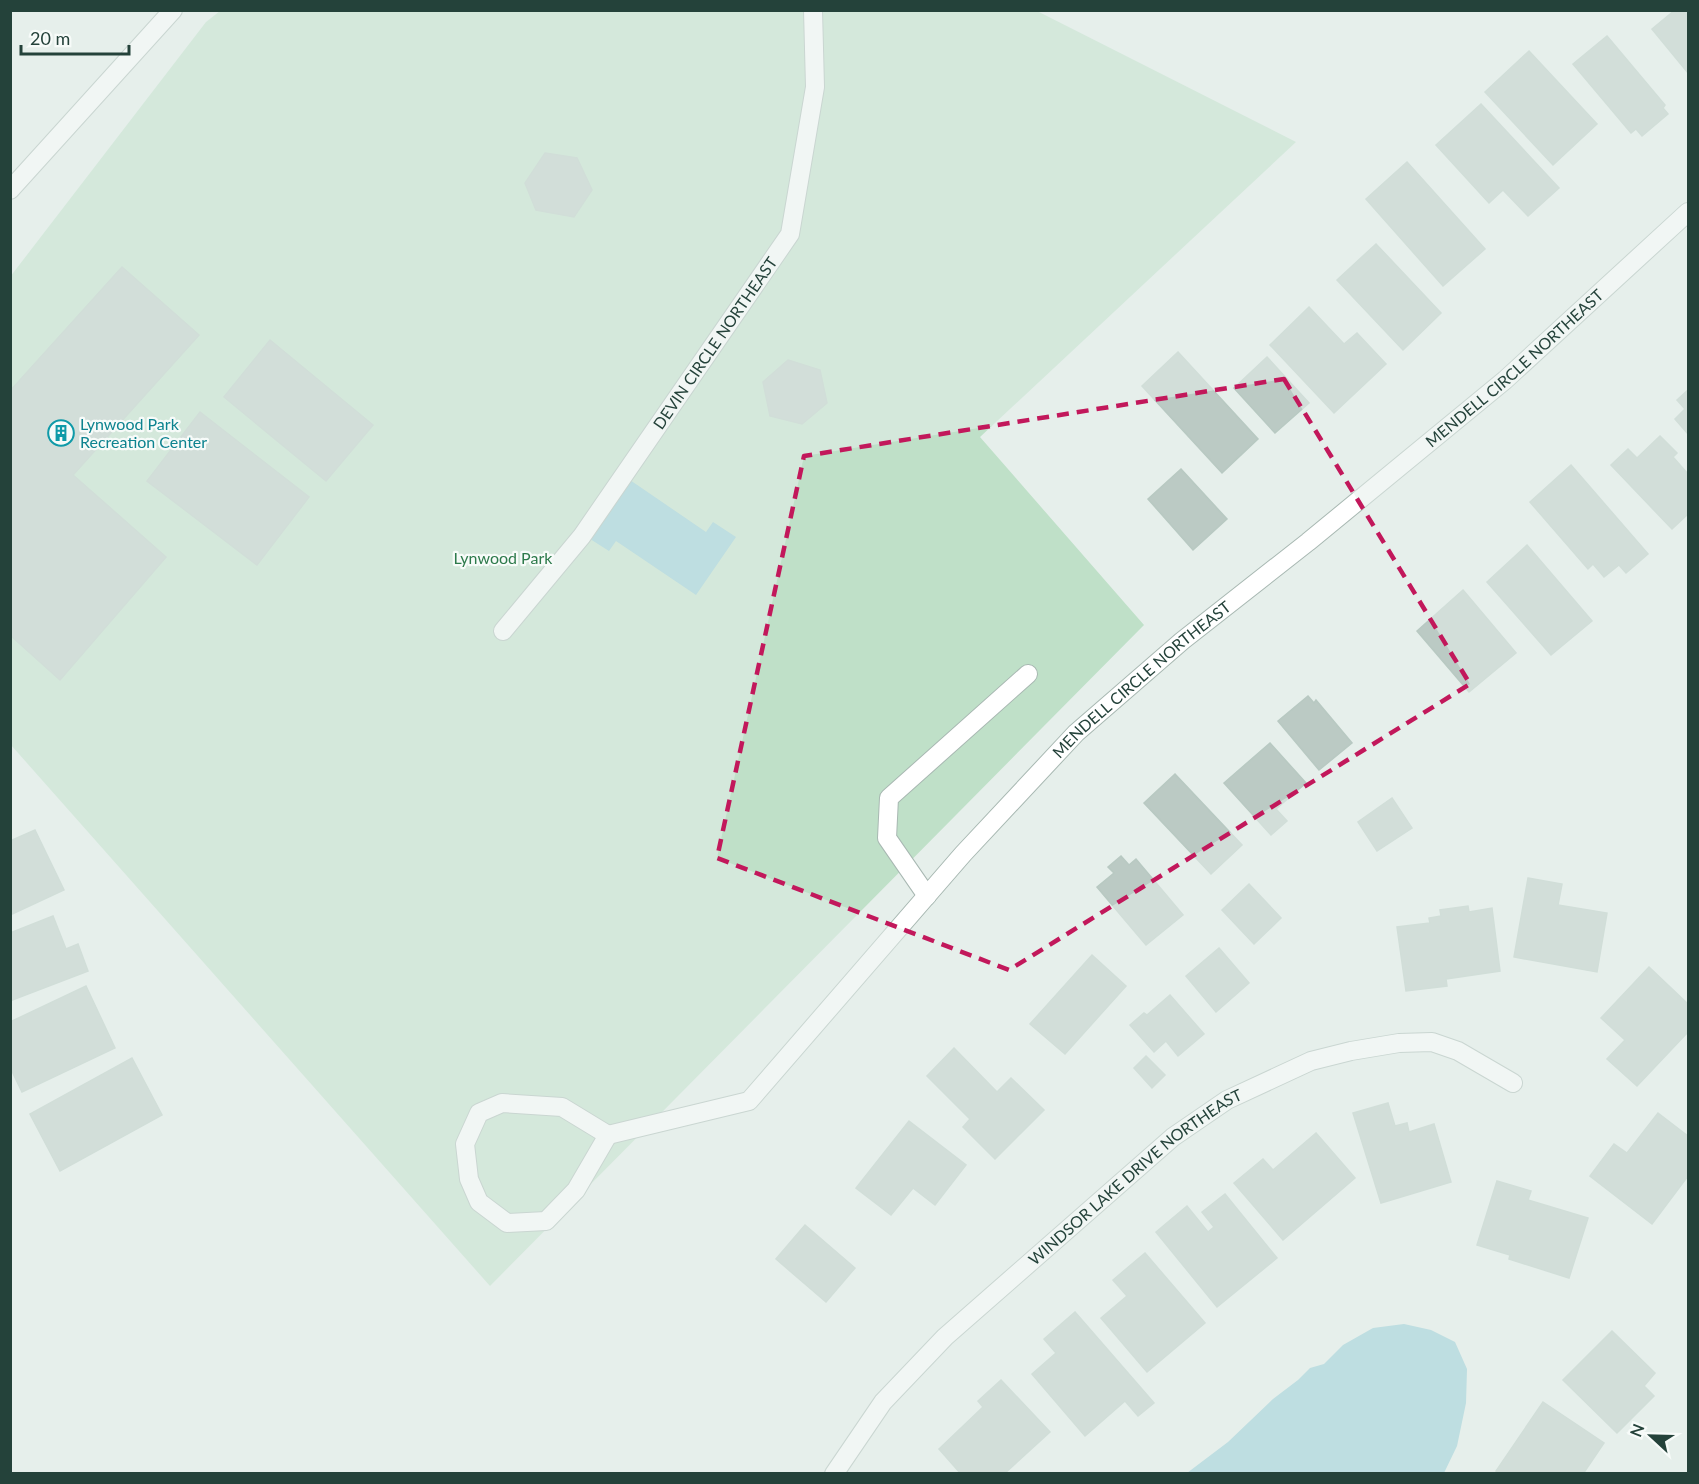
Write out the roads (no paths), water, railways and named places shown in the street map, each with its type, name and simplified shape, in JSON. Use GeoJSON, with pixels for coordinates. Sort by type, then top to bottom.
{"type":"FeatureCollection","features":[{"type":"Feature","properties":{"kind":"street"},"geometry":{"type":"LineString","coordinates":[[10,190],[173,10]]}},
{"type":"Feature","properties":{"kind":"street","name":"DEVIN CIRCLE NORTHEAST"},"geometry":{"type":"LineString","coordinates":[[503,631],[582,536],[790,234],[815,87],[813,10]]}},
{"type":"Feature","properties":{"kind":"street","name":"MENDELL CIRCLE NORTHEAST"},"geometry":{"type":"LineString","coordinates":[[608,1136],[749,1101],[963,854],[1076,733],[1182,641],[1308,542],[1505,380],[1689,212]]}},
{"type":"Feature","properties":{"kind":"street"},"geometry":{"type":"LineString","coordinates":[[927,896],[887,838],[889,798],[1028,674]]}},
{"type":"Feature","properties":{"kind":"street","name":"WINDSOR LAKE DRIVE NORTHEAST"},"geometry":{"type":"LineString","coordinates":[[834,1473],[883,1402],[945,1337],[1173,1137],[1227,1100],[1311,1061],[1398,1043],[1432,1042],[1458,1052],[1513,1083]]}},
{"type":"Feature","properties":{"kind":"street"},"geometry":{"type":"LineString","coordinates":[[502,1103],[562,1107],[608,1136],[576,1190],[546,1221],[507,1223],[478,1202],[469,1179],[465,1144],[479,1113],[502,1103]]}},
{"type":"Feature","properties":{"kind":"water"},"geometry":{"type":"Polygon","coordinates":[[[627,478],[706,532],[713,522],[736,537],[696,595],[616,541],[609,551],[587,537],[627,478]]]}},
{"type":"Feature","properties":{"kind":"water"},"geometry":{"type":"Polygon","coordinates":[[[1404,1324],[1431,1330],[1455,1342],[1467,1369],[1466,1403],[1457,1446],[1444,1473],[1187,1473],[1228,1442],[1310,1368],[1324,1364],[1343,1345],[1373,1328],[1404,1324]]]}},
{"type":"Feature","properties":{"kind":"place","name":"Lynwood Park Recreation Center"},"geometry":{"type":"Point","coordinates":[61,433]}},
{"type":"Feature","properties":{"kind":"park label","name":"Lynwood Park"},"geometry":{"type":"Point","coordinates":[503,558]}}]}
